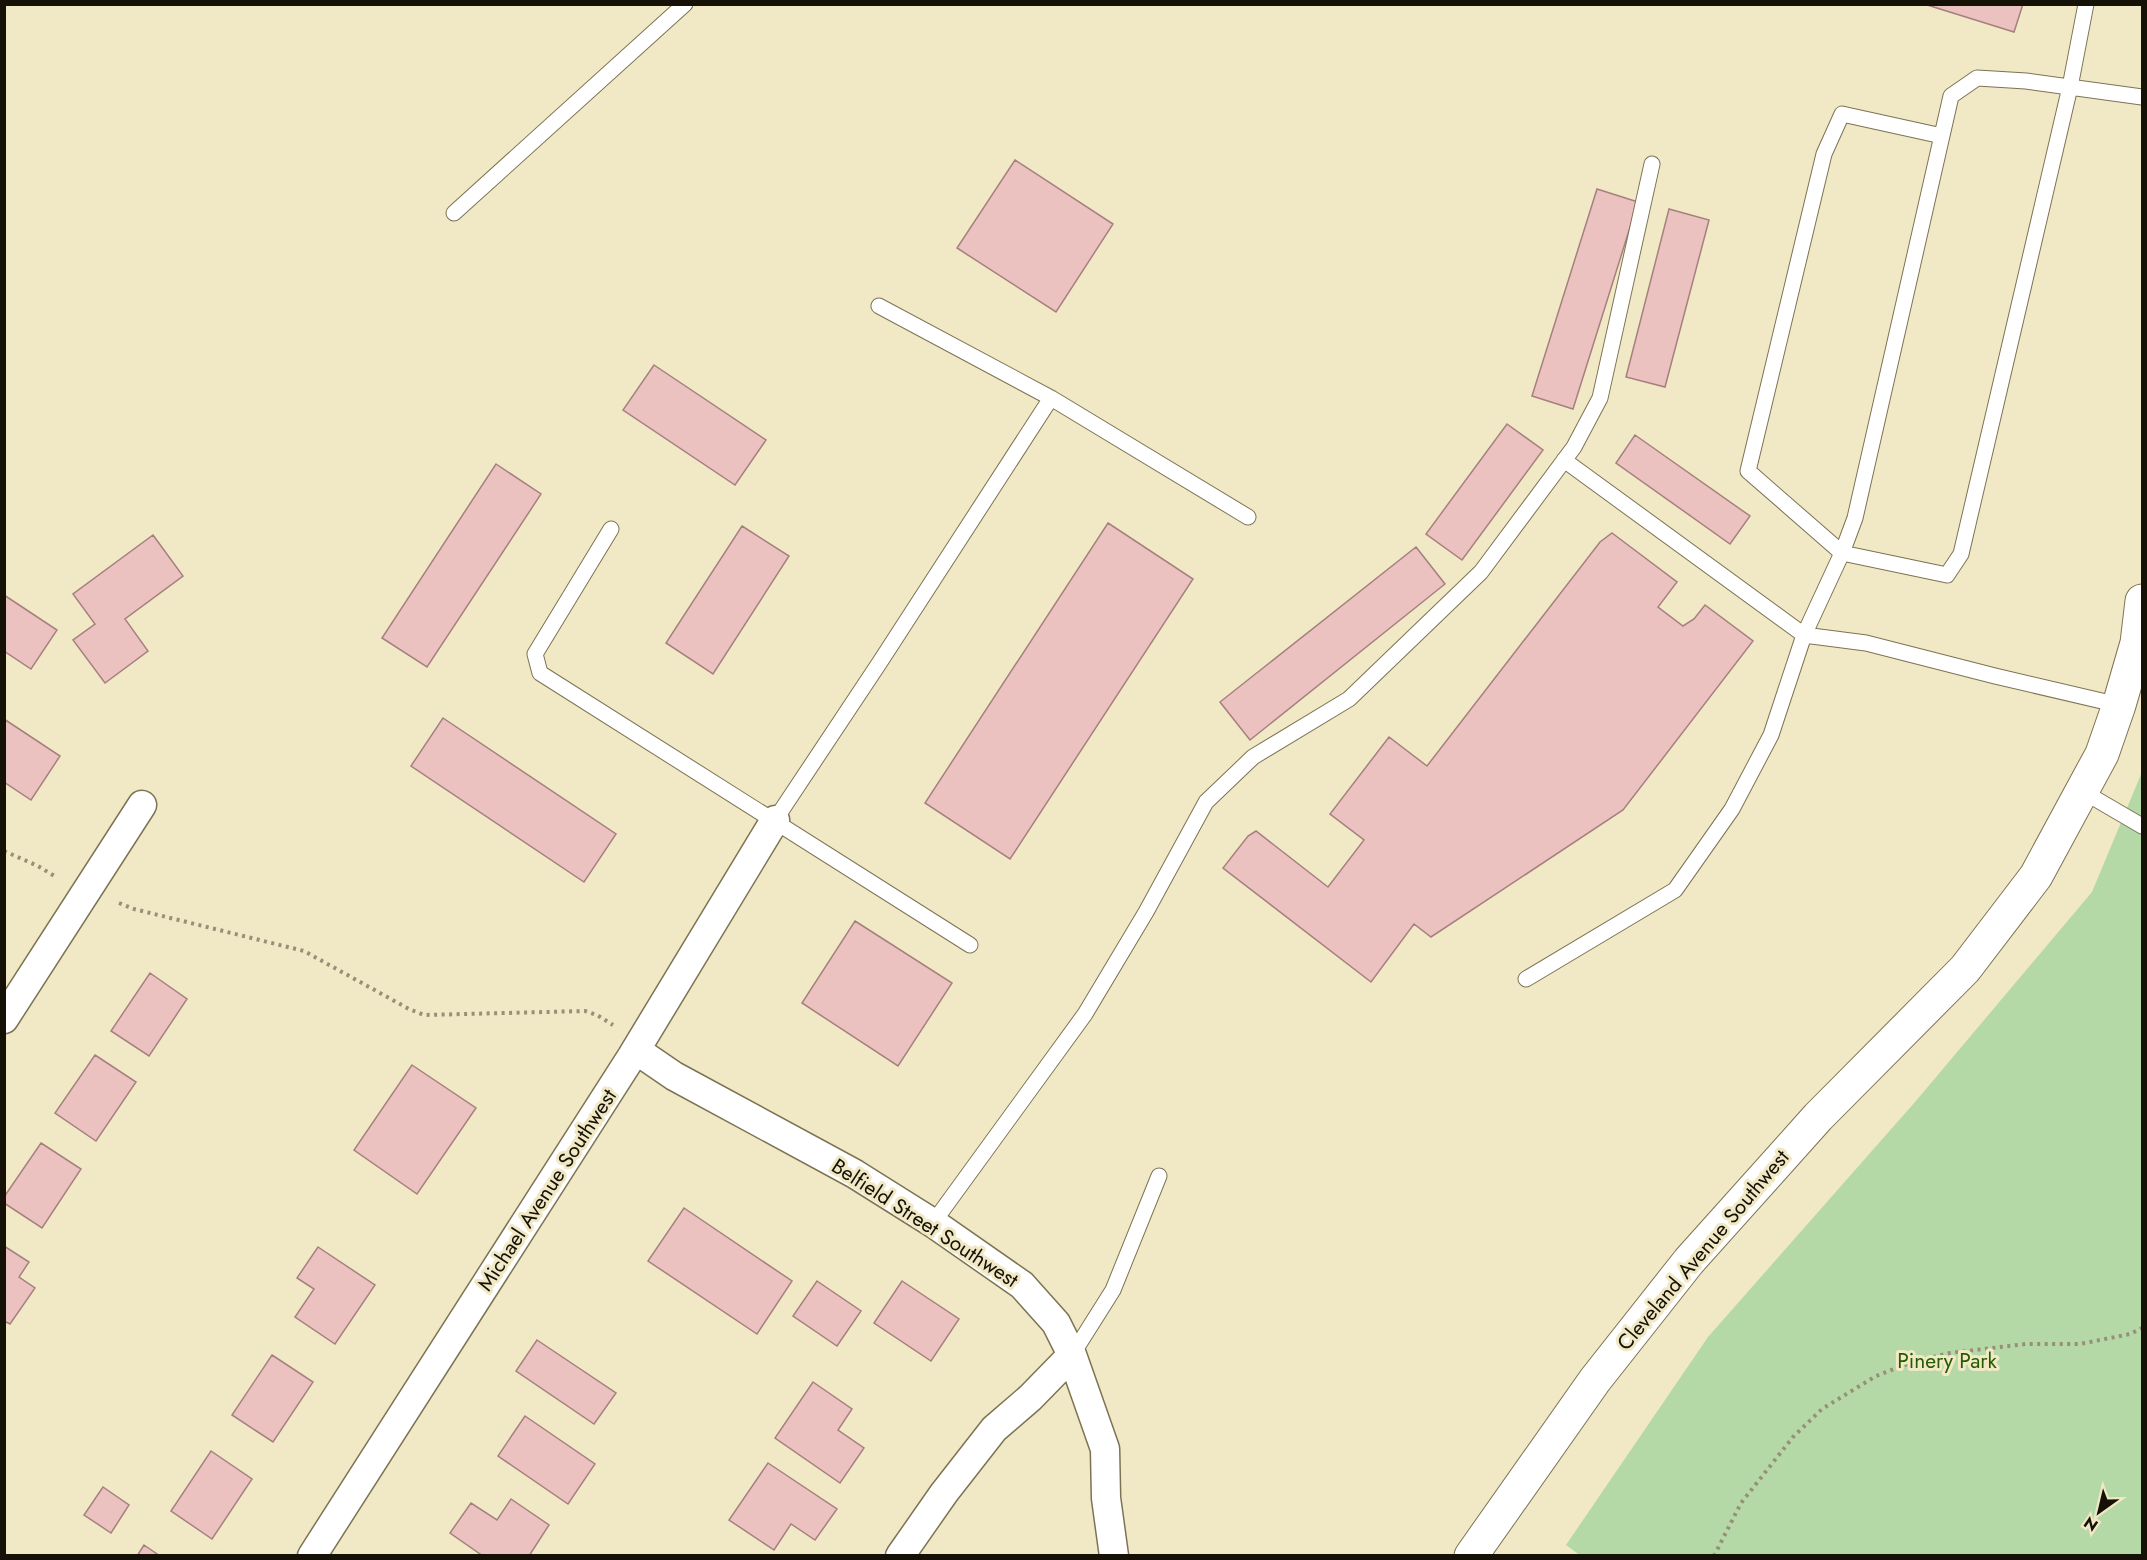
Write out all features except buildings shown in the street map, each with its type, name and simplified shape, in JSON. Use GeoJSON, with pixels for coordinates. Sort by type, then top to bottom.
{"type":"FeatureCollection","features":[{"type":"Feature","properties":{"kind":"street","name":"Cleveland Avenue Southwest"},"geometry":{"type":"LineString","coordinates":[[1471,1556],[1594,1380],[1689,1261],[1818,1117],[1965,969],[2036,876],[2102,754],[2137,643],[2142,601]]}},
{"type":"Feature","properties":{"kind":"street"},"geometry":{"type":"LineString","coordinates":[[4,1019],[142,805]]}},
{"type":"Feature","properties":{"kind":"street","name":"Michael Avenue Southwest"},"geometry":{"type":"LineString","coordinates":[[312,1556],[627,1040],[775,820]]}},
{"type":"Feature","properties":{"kind":"street","name":"Belfield Street Southwest"},"geometry":{"type":"LineString","coordinates":[[627,1040],[675,1076],[855,1174],[933,1223],[1022,1285],[1056,1323],[1072,1355],[1105,1449],[1106,1498],[1114,1556]]}},
{"type":"Feature","properties":{"kind":"street"},"geometry":{"type":"LineString","coordinates":[[900,1556],[944,1493],[994,1429],[1030,1398],[1072,1355]]}},
{"type":"Feature","properties":{"kind":"lane"},"geometry":{"type":"LineString","coordinates":[[454,213],[685,4]]}},
{"type":"Feature","properties":{"kind":"lane"},"geometry":{"type":"LineString","coordinates":[[1942,136],[1842,114],[1824,154],[1749,471],[1842,553],[1947,575],[1961,554],[2070,87],[2086,4]]}},
{"type":"Feature","properties":{"kind":"lane"},"geometry":{"type":"LineString","coordinates":[[1526,979],[1675,890],[1732,810],[1771,735],[1804,636],[1842,553],[1855,518],[1951,96],[1977,78],[2026,81],[2142,97]]}},
{"type":"Feature","properties":{"kind":"lane"},"geometry":{"type":"LineString","coordinates":[[933,1223],[1085,1014],[1146,912],[1206,802],[1253,757],[1349,699],[1480,572],[1574,447],[1600,398],[1652,164]]}},
{"type":"Feature","properties":{"kind":"lane"},"geometry":{"type":"LineString","coordinates":[[879,306],[1051,398],[1248,517]]}},
{"type":"Feature","properties":{"kind":"lane"},"geometry":{"type":"LineString","coordinates":[[775,820],[1051,398]]}},
{"type":"Feature","properties":{"kind":"lane"},"geometry":{"type":"LineString","coordinates":[[1564,460],[1804,636],[1866,643],[2119,705]]}},
{"type":"Feature","properties":{"kind":"lane"},"geometry":{"type":"LineString","coordinates":[[611,529],[535,654],[540,673],[970,945]]}},
{"type":"Feature","properties":{"kind":"lane"},"geometry":{"type":"LineString","coordinates":[[2082,792],[2142,826]]}},
{"type":"Feature","properties":{"kind":"lane"},"geometry":{"type":"LineString","coordinates":[[1072,1355],[1113,1290],[1159,1176]]}},
{"type":"Feature","properties":{"kind":"path"},"geometry":{"type":"LineString","coordinates":[[4,851],[65,881]]}},
{"type":"Feature","properties":{"kind":"path"},"geometry":{"type":"LineString","coordinates":[[111,900],[134,909],[304,951],[424,1015],[585,1011],[597,1015],[627,1040]]}},
{"type":"Feature","properties":{"kind":"path"},"geometry":{"type":"LineString","coordinates":[[1714,1556],[1741,1503],[1789,1442],[1822,1409],[1876,1376],[1915,1360],[1950,1353],[2026,1344],[2080,1344],[2130,1334],[2142,1328]]}},
{"type":"Feature","properties":{"kind":"green space","name":"Pinery Park"},"geometry":{"type":"Polygon","coordinates":[[[2142,772],[2142,1555],[1581,1556],[1566,1545],[1708,1337],[1915,1102],[2092,892],[2142,772]]]}}]}
